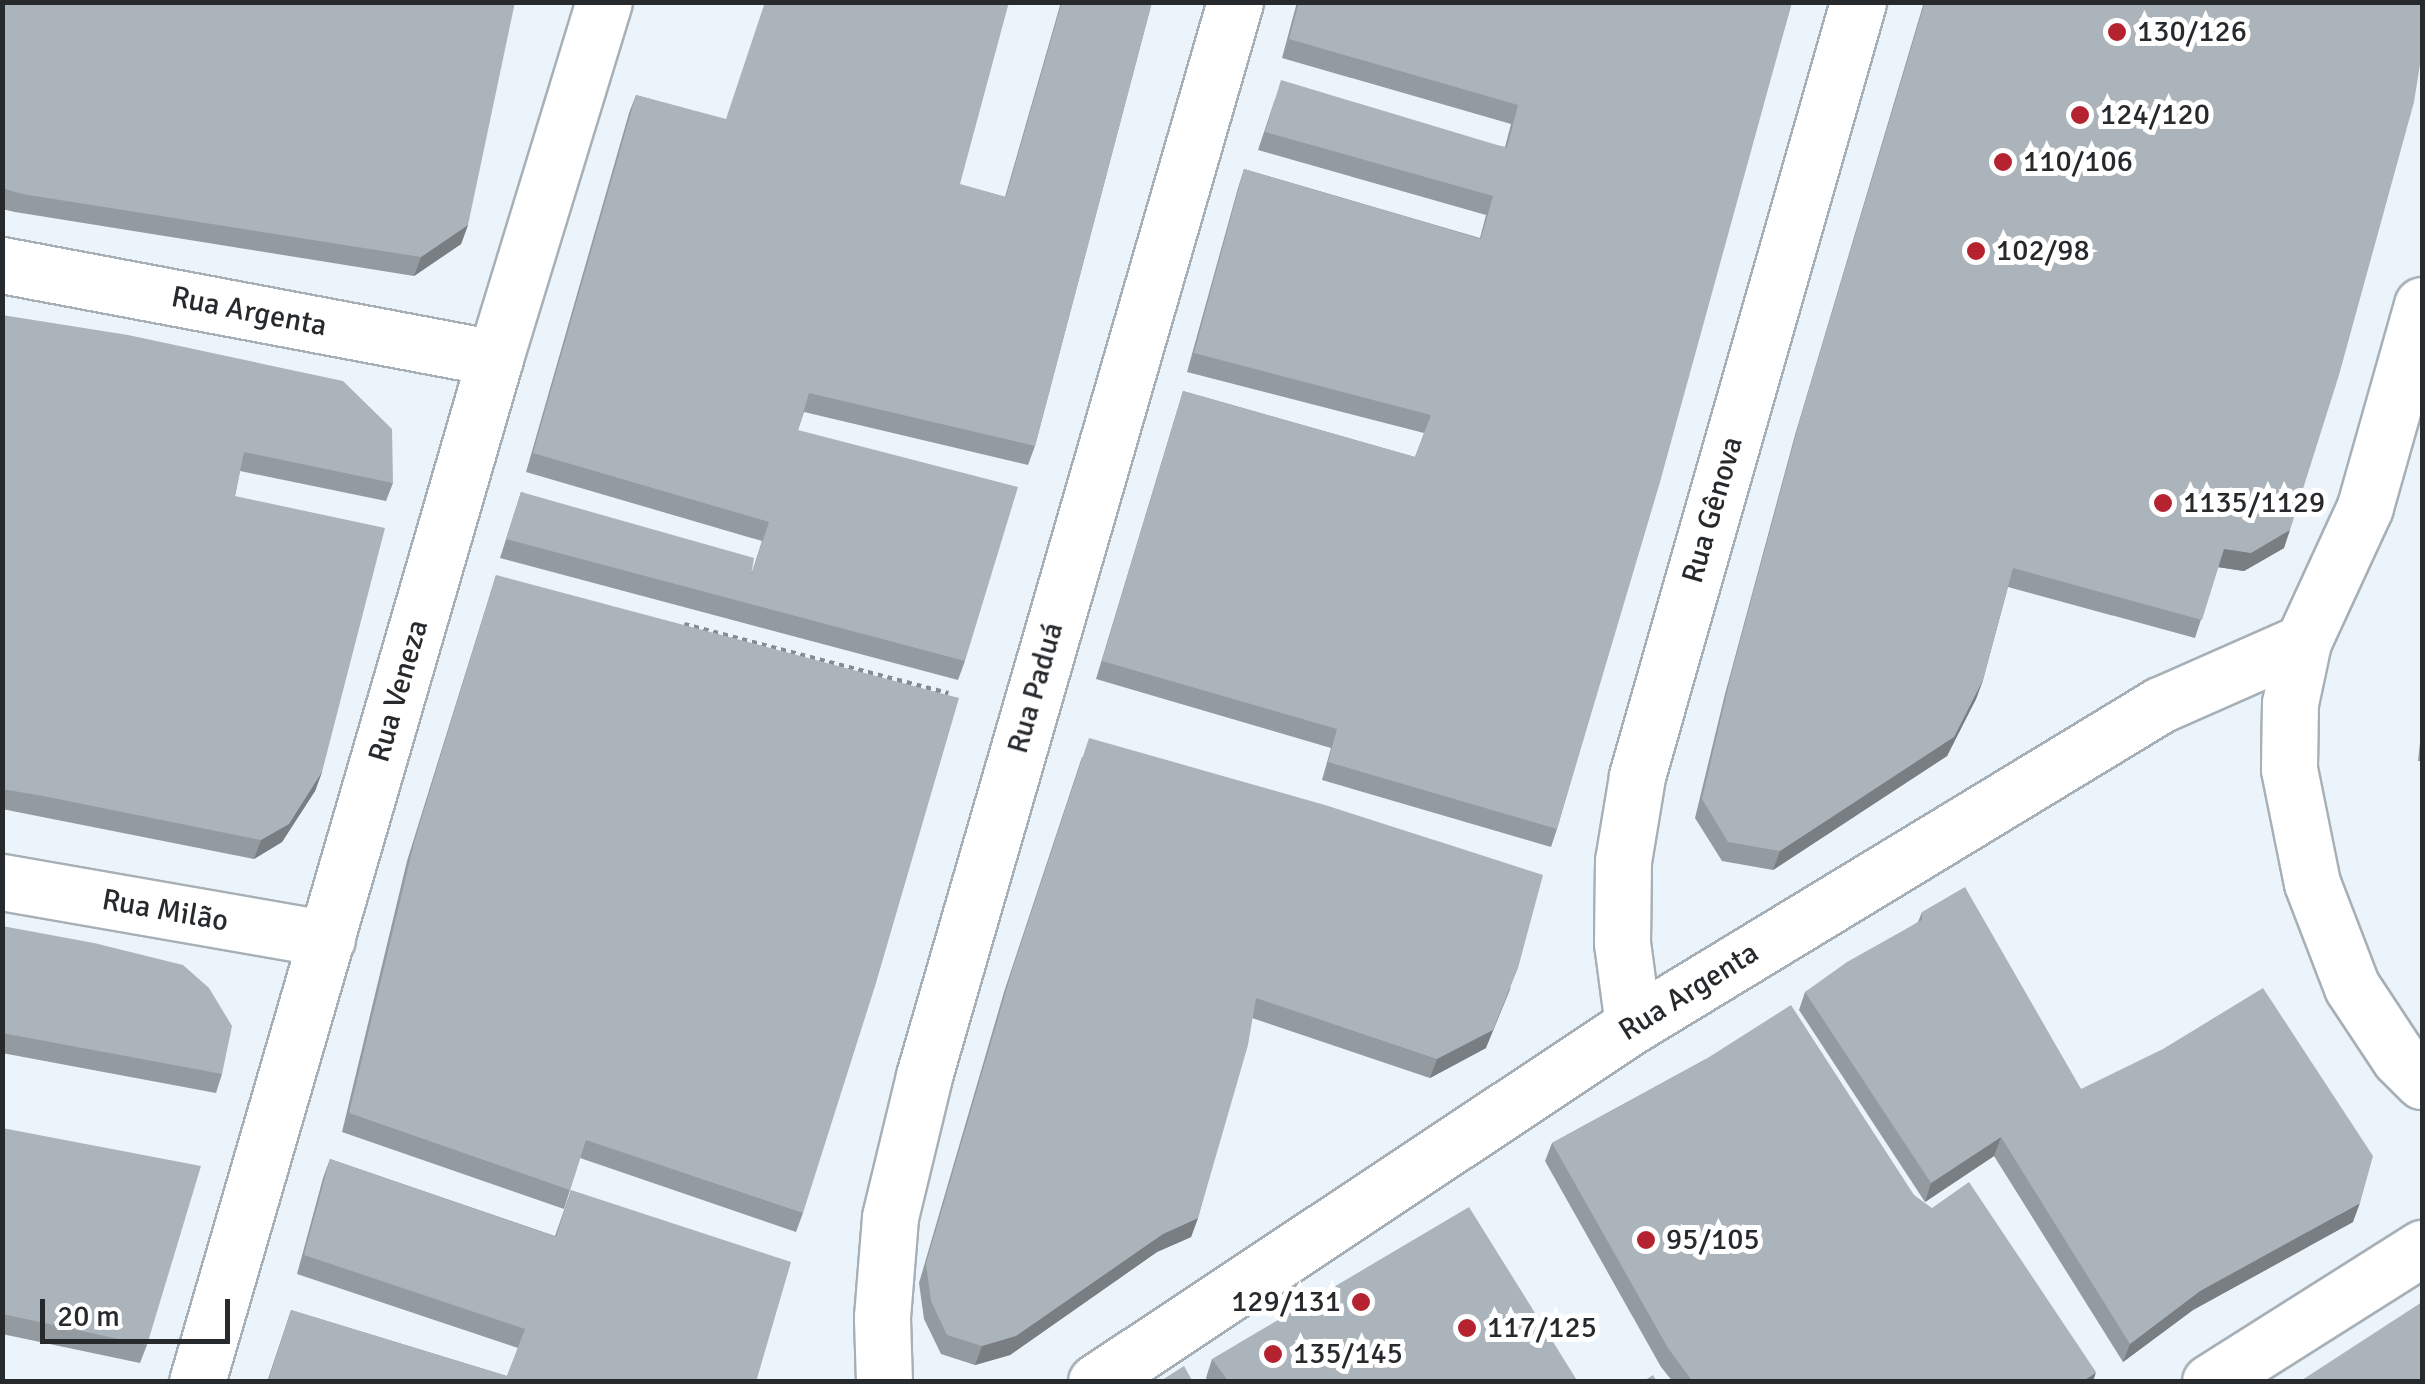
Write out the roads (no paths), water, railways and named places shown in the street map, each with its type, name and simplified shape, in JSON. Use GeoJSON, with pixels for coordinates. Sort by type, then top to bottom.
{"type":"FeatureCollection","features":[{"type":"Feature","properties":{"kind":"street","name":"Rua Veneza"},"geometry":{"type":"LineString","coordinates":[[197,1382],[604,2]]}},
{"type":"Feature","properties":{"kind":"street","name":"Rua Paduá"},"geometry":{"type":"LineString","coordinates":[[884,1382],[882,1317],[890,1217],[924,1076],[1235,2]]}},
{"type":"Feature","properties":{"kind":"street","name":"Rua Gênova"},"geometry":{"type":"LineString","coordinates":[[1633,1025],[1622,944],[1622,894],[1636,776],[1858,2]]}},
{"type":"Feature","properties":{"kind":"street","name":"Rua Argenta"},"geometry":{"type":"LineString","coordinates":[[2,265],[496,358]]}},
{"type":"Feature","properties":{"kind":"street"},"geometry":{"type":"LineString","coordinates":[[2422,305],[2366,507],[2303,642],[2290,703],[2290,769],[2312,883],[2352,987],[2399,1058],[2422,1081]]}},
{"type":"Feature","properties":{"kind":"street","name":"Rua Argenta"},"geometry":{"type":"LineString","coordinates":[[1096,1382],[1633,1025],[2160,705],[2303,642]]}},
{"type":"Feature","properties":{"kind":"street","name":"Rua Milão"},"geometry":{"type":"LineString","coordinates":[[2,882],[327,940]]}},
{"type":"Feature","properties":{"kind":"street"},"geometry":{"type":"LineString","coordinates":[[2210,1382],[2422,1248]]}},
{"type":"Feature","properties":{"kind":"place","name":"130/126"},"geometry":{"type":"Point","coordinates":[2117,32]}},
{"type":"Feature","properties":{"kind":"place","name":"124/120"},"geometry":{"type":"Point","coordinates":[2080,115]}},
{"type":"Feature","properties":{"kind":"place","name":"110/106"},"geometry":{"type":"Point","coordinates":[2003,162]}},
{"type":"Feature","properties":{"kind":"place","name":"102/98"},"geometry":{"type":"Point","coordinates":[1976,251]}},
{"type":"Feature","properties":{"kind":"place","name":"1135/1129"},"geometry":{"type":"Point","coordinates":[2163,503]}},
{"type":"Feature","properties":{"kind":"place","name":"95/105"},"geometry":{"type":"Point","coordinates":[1646,1240]}},
{"type":"Feature","properties":{"kind":"place","name":"129/131"},"geometry":{"type":"Point","coordinates":[1361,1302]}},
{"type":"Feature","properties":{"kind":"place","name":"117/125"},"geometry":{"type":"Point","coordinates":[1467,1328]}},
{"type":"Feature","properties":{"kind":"place","name":"135/145"},"geometry":{"type":"Point","coordinates":[1273,1354]}}]}
